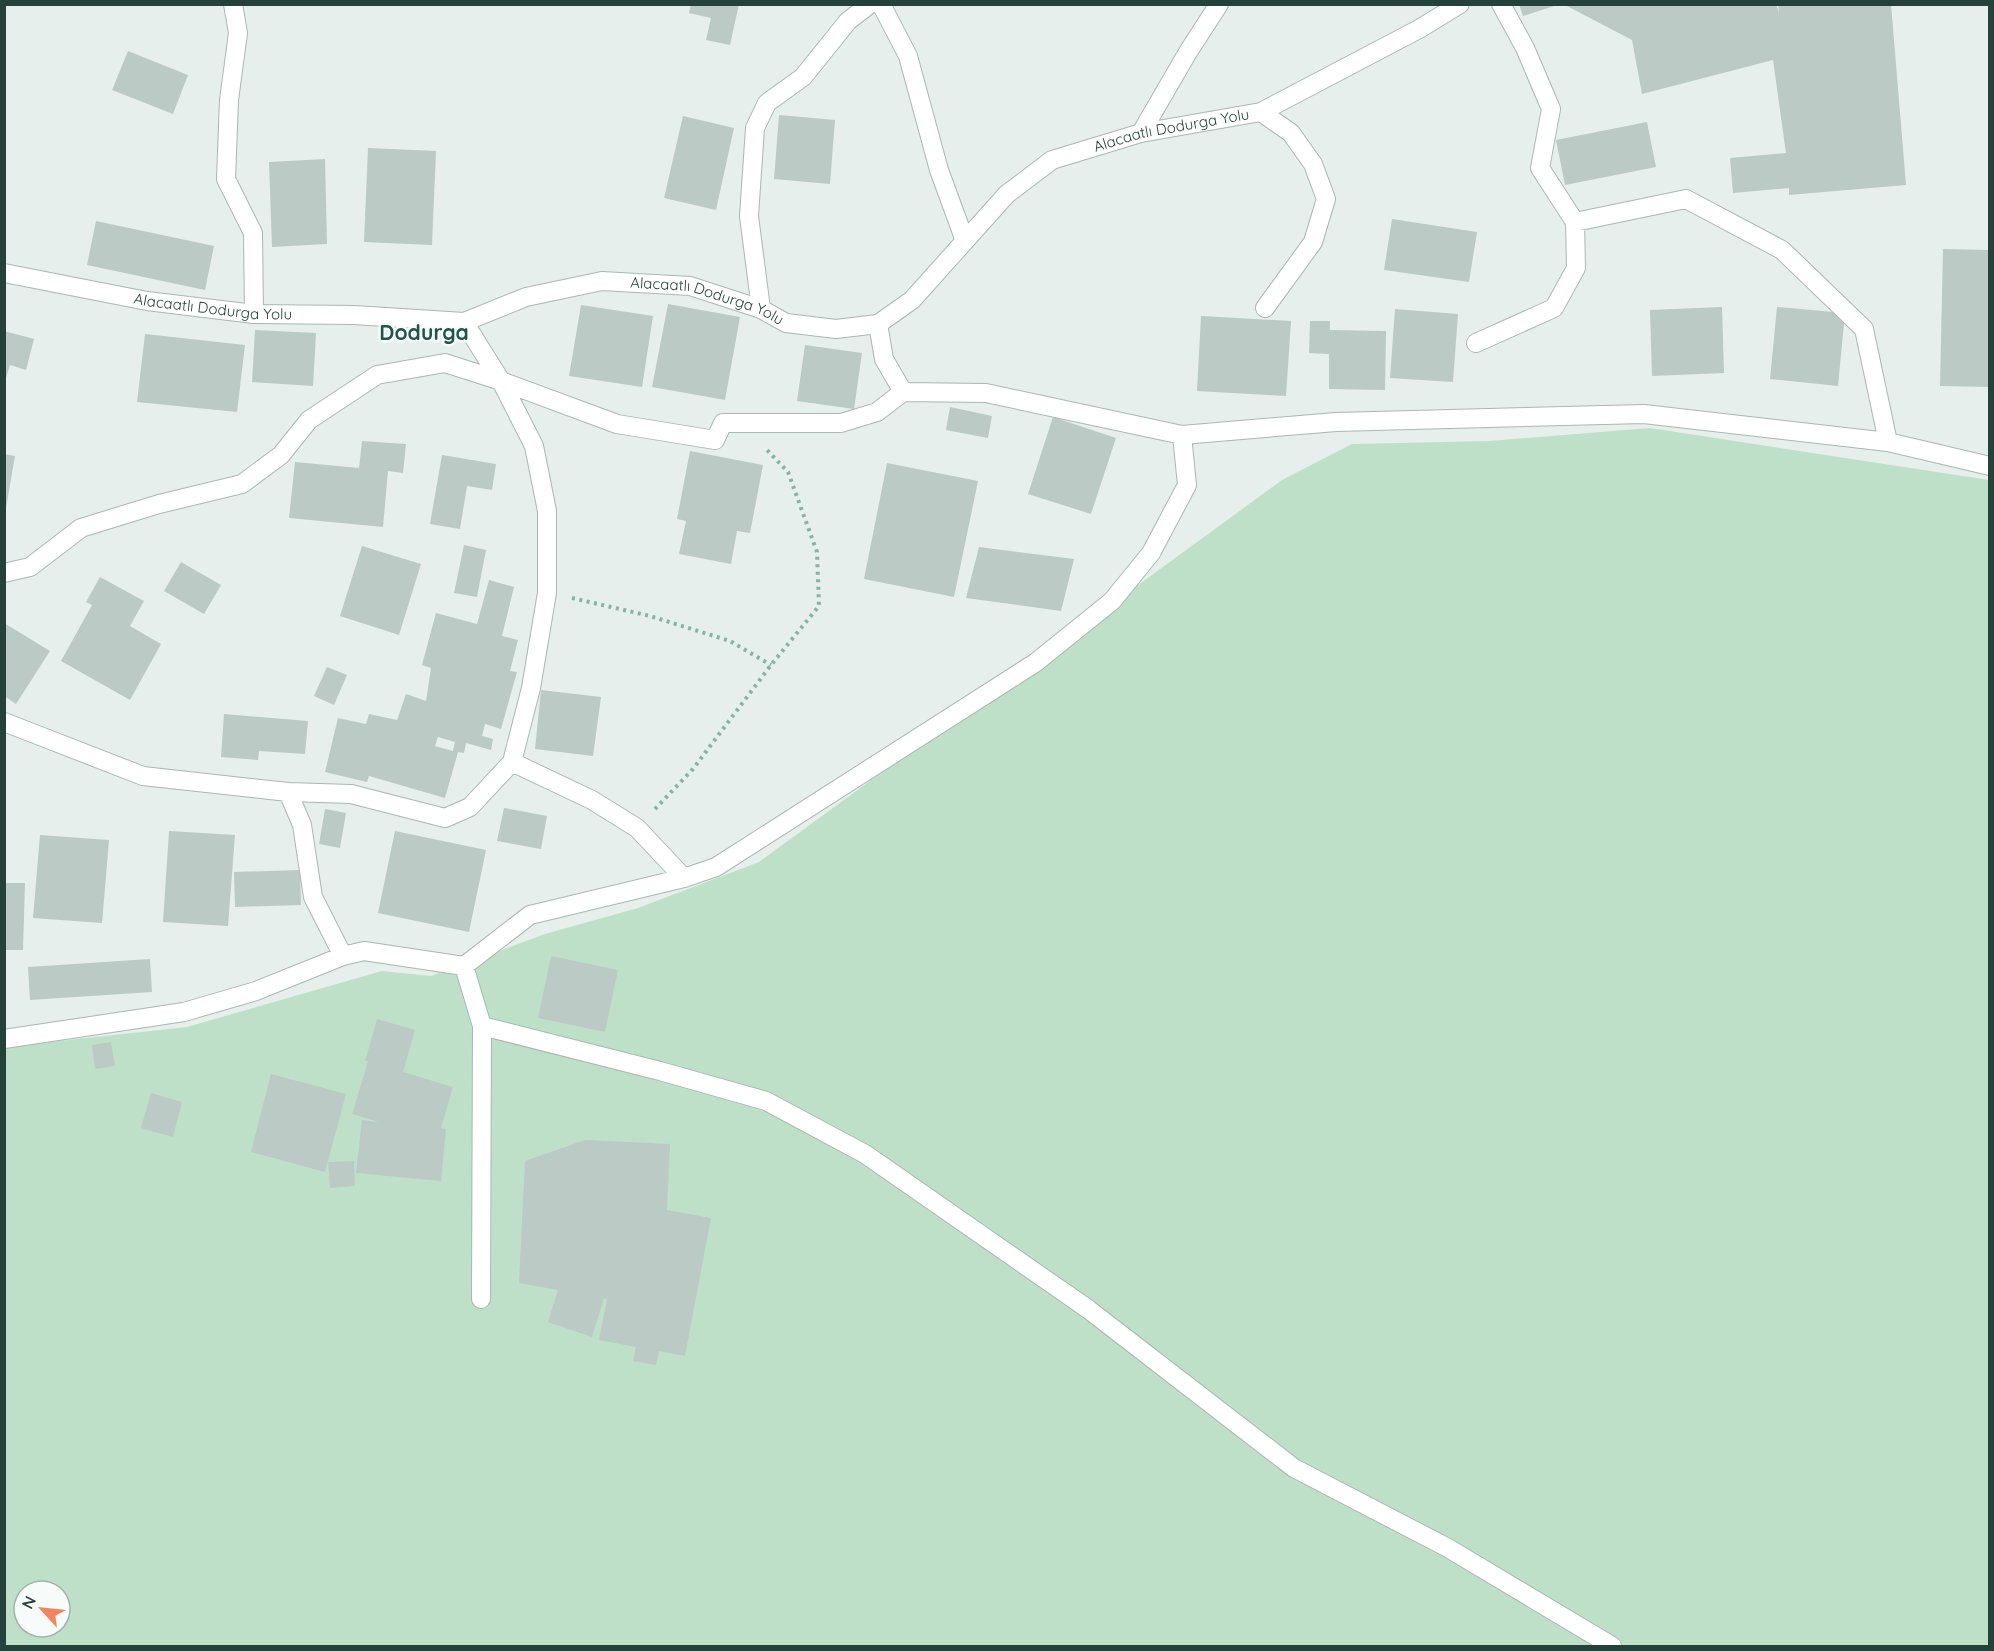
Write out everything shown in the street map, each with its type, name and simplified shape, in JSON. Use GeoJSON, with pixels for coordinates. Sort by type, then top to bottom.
{"type":"FeatureCollection","features":[{"type":"Feature","properties":{"kind":"street"},"geometry":{"type":"LineString","coordinates":[[233,4],[238,33],[229,100],[226,179],[253,233],[254,314]]}},
{"type":"Feature","properties":{"kind":"street"},"geometry":{"type":"LineString","coordinates":[[760,309],[749,216],[754,128],[766,103],[803,77],[848,21],[870,4]]}},
{"type":"Feature","properties":{"kind":"street"},"geometry":{"type":"LineString","coordinates":[[881,4],[908,56],[939,170],[965,241]]}},
{"type":"Feature","properties":{"kind":"street"},"geometry":{"type":"LineString","coordinates":[[1141,133],[1219,4]]}},
{"type":"Feature","properties":{"kind":"street","name":"Alacaatlı Dodurga Yolu"},"geometry":{"type":"LineString","coordinates":[[4,273],[147,301],[254,314],[354,315],[464,322],[526,297],[602,281],[690,286],[760,309],[786,323],[836,329],[878,324],[912,300],[1007,194],[1052,160],[1141,133],[1261,112],[1419,29],[1460,4]]}},
{"type":"Feature","properties":{"kind":"street"},"geometry":{"type":"LineString","coordinates":[[1476,343],[1554,308],[1576,268],[1575,222],[1540,168],[1551,110],[1525,48],[1501,4]]}},
{"type":"Feature","properties":{"kind":"street"},"geometry":{"type":"LineString","coordinates":[[1261,112],[1291,133],[1312,164],[1326,199],[1313,242],[1265,308]]}},
{"type":"Feature","properties":{"kind":"street"},"geometry":{"type":"LineString","coordinates":[[1575,222],[1686,199],[1782,250],[1863,329],[1888,442]]}},
{"type":"Feature","properties":{"kind":"street"},"geometry":{"type":"LineString","coordinates":[[4,722],[143,776],[288,792],[351,794],[445,818],[470,807],[512,762],[531,688],[548,593],[547,511],[534,446],[501,381],[464,322]]}},
{"type":"Feature","properties":{"kind":"street"},"geometry":{"type":"LineString","coordinates":[[878,324],[884,359],[903,392]]}},
{"type":"Feature","properties":{"kind":"street"},"geometry":{"type":"LineString","coordinates":[[4,573],[30,567],[81,528],[159,504],[242,483],[281,456],[309,420],[377,375],[445,363],[617,424],[715,440],[723,423],[842,423],[877,412],[903,392],[986,393],[1182,435],[1336,422],[1644,414],[1888,442],[1989,466]]}},
{"type":"Feature","properties":{"kind":"street"},"geometry":{"type":"LineString","coordinates":[[4,1039],[184,1012],[256,991],[343,956],[364,951],[464,966],[530,915],[684,878],[716,867],[1025,669],[1112,601],[1151,553],[1187,485],[1182,435]]}},
{"type":"Feature","properties":{"kind":"street"},"geometry":{"type":"LineString","coordinates":[[512,762],[592,800],[637,828],[684,878]]}},
{"type":"Feature","properties":{"kind":"street"},"geometry":{"type":"LineString","coordinates":[[288,792],[302,825],[313,897],[343,956]]}},
{"type":"Feature","properties":{"kind":"street"},"geometry":{"type":"LineString","coordinates":[[464,966],[482,1026],[481,1299]]}},
{"type":"Feature","properties":{"kind":"street"},"geometry":{"type":"LineString","coordinates":[[482,1026],[660,1071],[766,1101],[865,1154],[1088,1310],[1294,1468],[1448,1548],[1612,1647]]}},
{"type":"Feature","properties":{"kind":"path"},"geometry":{"type":"LineString","coordinates":[[637,828],[693,769],[771,665],[819,606],[817,552],[788,472],[761,443],[723,423]]}},
{"type":"Feature","properties":{"kind":"path"},"geometry":{"type":"LineString","coordinates":[[548,593],[650,616],[730,640],[771,665]]}},
{"type":"Feature","properties":{"kind":"green space"},"geometry":{"type":"Polygon","coordinates":[[[1650,428],[1989,480],[1989,1646],[5,1646],[4,1047],[187,1027],[382,971],[431,976],[545,934],[638,908],[759,862],[1282,480],[1352,444],[1489,441],[1650,428]]]}},
{"type":"Feature","properties":{"kind":"building"},"geometry":{"type":"Polygon","coordinates":[[[691,4],[739,4],[730,45],[706,40],[711,18],[689,13],[691,4]]]}},
{"type":"Feature","properties":{"kind":"building"},"geometry":{"type":"Polygon","coordinates":[[[1519,4],[1557,4],[1557,5],[1523,16],[1519,4]]]}},
{"type":"Feature","properties":{"kind":"building"},"geometry":{"type":"Polygon","coordinates":[[[1563,4],[1776,4],[1779,13],[1778,4],[1891,4],[1906,185],[1789,195],[1789,188],[1733,193],[1730,158],[1786,153],[1773,60],[1642,94],[1632,40],[1563,4]]]}},
{"type":"Feature","properties":{"kind":"building"},"geometry":{"type":"Polygon","coordinates":[[[128,51],[188,75],[173,114],[112,90],[128,51]]]}},
{"type":"Feature","properties":{"kind":"building"},"geometry":{"type":"Polygon","coordinates":[[[779,115],[835,120],[830,184],[774,179],[779,115]]]}},
{"type":"Feature","properties":{"kind":"building"},"geometry":{"type":"Polygon","coordinates":[[[683,116],[734,128],[716,210],[664,198],[683,116]]]}},
{"type":"Feature","properties":{"kind":"building"},"geometry":{"type":"Polygon","coordinates":[[[1647,122],[1656,167],[1565,185],[1556,140],[1647,122]]]}},
{"type":"Feature","properties":{"kind":"building"},"geometry":{"type":"Polygon","coordinates":[[[368,148],[436,151],[432,245],[364,242],[368,148]]]}},
{"type":"Feature","properties":{"kind":"building"},"geometry":{"type":"Polygon","coordinates":[[[325,159],[327,244],[272,247],[269,162],[325,159]]]}},
{"type":"Feature","properties":{"kind":"building"},"geometry":{"type":"Polygon","coordinates":[[[1392,219],[1477,232],[1469,282],[1384,270],[1392,219]]]}},
{"type":"Feature","properties":{"kind":"building"},"geometry":{"type":"Polygon","coordinates":[[[96,221],[214,246],[205,290],[87,265],[96,221]]]}},
{"type":"Feature","properties":{"kind":"building"},"geometry":{"type":"Polygon","coordinates":[[[1943,249],[1990,250],[1990,387],[1940,386],[1943,249]]]}},
{"type":"Feature","properties":{"kind":"building"},"geometry":{"type":"Polygon","coordinates":[[[668,304],[740,317],[725,400],[652,387],[668,304]]]}},
{"type":"Feature","properties":{"kind":"building"},"geometry":{"type":"Polygon","coordinates":[[[581,305],[653,316],[642,387],[569,376],[581,305]]]}},
{"type":"Feature","properties":{"kind":"building"},"geometry":{"type":"Polygon","coordinates":[[[1722,307],[1724,373],[1652,376],[1650,310],[1722,307]]]}},
{"type":"Feature","properties":{"kind":"building"},"geometry":{"type":"Polygon","coordinates":[[[1777,307],[1845,313],[1838,386],[1770,379],[1777,307]]]}},
{"type":"Feature","properties":{"kind":"building"},"geometry":{"type":"Polygon","coordinates":[[[1395,309],[1458,314],[1453,382],[1390,378],[1395,309]]]}},
{"type":"Feature","properties":{"kind":"building"},"geometry":{"type":"Polygon","coordinates":[[[1201,316],[1291,321],[1286,396],[1197,391],[1201,316]]]}},
{"type":"Feature","properties":{"kind":"building"},"geometry":{"type":"Polygon","coordinates":[[[1310,321],[1330,321],[1330,330],[1386,331],[1385,390],[1329,389],[1329,354],[1309,353],[1310,321]]]}},
{"type":"Feature","properties":{"kind":"building"},"geometry":{"type":"Polygon","coordinates":[[[255,330],[316,333],[313,386],[252,382],[255,330]]]}},
{"type":"Feature","properties":{"kind":"building"},"geometry":{"type":"Polygon","coordinates":[[[4,331],[34,339],[26,370],[10,365],[5,381],[4,331]]]}},
{"type":"Feature","properties":{"kind":"building"},"geometry":{"type":"Polygon","coordinates":[[[145,334],[245,345],[237,412],[137,402],[145,334]]]}},
{"type":"Feature","properties":{"kind":"building"},"geometry":{"type":"Polygon","coordinates":[[[805,345],[862,353],[854,409],[797,401],[805,345]]]}},
{"type":"Feature","properties":{"kind":"building"},"geometry":{"type":"Polygon","coordinates":[[[950,407],[992,416],[988,438],[946,430],[950,407]]]}},
{"type":"Feature","properties":{"kind":"building"},"geometry":{"type":"Polygon","coordinates":[[[1053,417],[1116,438],[1091,514],[1028,494],[1053,417]]]}},
{"type":"Feature","properties":{"kind":"building"},"geometry":{"type":"Polygon","coordinates":[[[362,441],[406,444],[403,473],[388,471],[383,527],[289,518],[295,462],[359,468],[362,441]]]}},
{"type":"Feature","properties":{"kind":"building"},"geometry":{"type":"Polygon","coordinates":[[[690,451],[763,465],[750,533],[737,531],[731,564],[679,554],[686,521],[677,519],[690,451]]]}},
{"type":"Feature","properties":{"kind":"building"},"geometry":{"type":"Polygon","coordinates":[[[4,454],[15,456],[6,508],[4,508],[4,454]]]}},
{"type":"Feature","properties":{"kind":"building"},"geometry":{"type":"Polygon","coordinates":[[[442,455],[496,464],[492,490],[467,486],[460,529],[430,524],[442,455]]]}},
{"type":"Feature","properties":{"kind":"building"},"geometry":{"type":"Polygon","coordinates":[[[887,463],[978,481],[954,597],[864,579],[887,463]]]}},
{"type":"Feature","properties":{"kind":"building"},"geometry":{"type":"Polygon","coordinates":[[[464,545],[486,550],[477,597],[454,593],[464,545]]]}},
{"type":"Feature","properties":{"kind":"building"},"geometry":{"type":"Polygon","coordinates":[[[362,546],[421,564],[399,635],[340,616],[362,546]]]}},
{"type":"Feature","properties":{"kind":"building"},"geometry":{"type":"Polygon","coordinates":[[[979,547],[1074,559],[1061,611],[966,598],[979,547]]]}},
{"type":"Feature","properties":{"kind":"building"},"geometry":{"type":"Polygon","coordinates":[[[181,562],[221,585],[204,614],[164,591],[181,562]]]}},
{"type":"Feature","properties":{"kind":"building"},"geometry":{"type":"Polygon","coordinates":[[[100,577],[144,601],[130,626],[161,644],[130,700],[61,661],[92,605],[86,602],[100,577]]]}},
{"type":"Feature","properties":{"kind":"building"},"geometry":{"type":"Polygon","coordinates":[[[489,580],[514,587],[502,636],[518,640],[510,671],[517,672],[501,729],[485,724],[482,736],[493,739],[491,750],[466,743],[464,753],[458,752],[445,798],[369,776],[367,782],[325,772],[338,718],[366,724],[369,714],[397,720],[406,694],[426,701],[431,668],[422,665],[436,613],[477,624],[489,580]],[[438,737],[435,746],[453,751],[455,742],[438,737]]]}},
{"type":"Feature","properties":{"kind":"building"},"geometry":{"type":"Polygon","coordinates":[[[4,623],[50,651],[16,704],[4,696],[4,623]]]}},
{"type":"Feature","properties":{"kind":"building"},"geometry":{"type":"Polygon","coordinates":[[[327,667],[347,675],[334,705],[314,696],[327,667]]]}},
{"type":"Feature","properties":{"kind":"building"},"geometry":{"type":"Polygon","coordinates":[[[541,690],[601,697],[593,756],[535,749],[541,690]]]}},
{"type":"Feature","properties":{"kind":"building"},"geometry":{"type":"Polygon","coordinates":[[[224,714],[308,721],[305,754],[259,751],[258,760],[221,757],[224,714]]]}},
{"type":"Feature","properties":{"kind":"building"},"geometry":{"type":"Polygon","coordinates":[[[504,808],[547,816],[541,849],[497,841],[504,808]]]}},
{"type":"Feature","properties":{"kind":"building"},"geometry":{"type":"Polygon","coordinates":[[[325,809],[346,813],[340,848],[319,844],[325,809]]]}},
{"type":"Feature","properties":{"kind":"building"},"geometry":{"type":"Polygon","coordinates":[[[169,831],[235,835],[228,926],[163,922],[169,831]]]}},
{"type":"Feature","properties":{"kind":"building"},"geometry":{"type":"Polygon","coordinates":[[[395,831],[486,850],[469,932],[378,913],[395,831]]]}},
{"type":"Feature","properties":{"kind":"building"},"geometry":{"type":"Polygon","coordinates":[[[40,835],[109,840],[102,923],[33,918],[40,835]]]}},
{"type":"Feature","properties":{"kind":"building"},"geometry":{"type":"Polygon","coordinates":[[[300,870],[301,905],[235,907],[234,872],[300,870]]]}},
{"type":"Feature","properties":{"kind":"building"},"geometry":{"type":"Polygon","coordinates":[[[4,883],[25,883],[23,950],[4,950],[4,883]]]}},
{"type":"Feature","properties":{"kind":"building"},"geometry":{"type":"Polygon","coordinates":[[[551,956],[618,970],[605,1032],[538,1018],[551,956]]]}},
{"type":"Feature","properties":{"kind":"building"},"geometry":{"type":"Polygon","coordinates":[[[150,959],[152,992],[30,1000],[28,967],[150,959]]]}},
{"type":"Feature","properties":{"kind":"building"},"geometry":{"type":"Polygon","coordinates":[[[377,1019],[415,1030],[403,1072],[453,1087],[441,1128],[446,1129],[441,1181],[356,1173],[362,1120],[379,1122],[352,1114],[367,1065],[368,1061],[365,1061],[377,1019]]]}},
{"type":"Feature","properties":{"kind":"building"},"geometry":{"type":"Polygon","coordinates":[[[111,1042],[115,1066],[95,1069],[92,1045],[111,1042]]]}},
{"type":"Feature","properties":{"kind":"building"},"geometry":{"type":"Polygon","coordinates":[[[271,1074],[346,1094],[325,1172],[251,1152],[271,1074]]]}},
{"type":"Feature","properties":{"kind":"building"},"geometry":{"type":"Polygon","coordinates":[[[151,1093],[182,1102],[173,1137],[141,1128],[151,1093]]]}},
{"type":"Feature","properties":{"kind":"building"},"geometry":{"type":"Polygon","coordinates":[[[585,1140],[670,1144],[667,1210],[711,1218],[685,1356],[659,1351],[656,1365],[633,1361],[636,1347],[599,1340],[607,1299],[604,1298],[592,1337],[548,1322],[558,1290],[519,1283],[525,1161],[585,1140]]]}},
{"type":"Feature","properties":{"kind":"building"},"geometry":{"type":"Polygon","coordinates":[[[354,1161],[355,1186],[330,1188],[328,1162],[354,1161]]]}},
{"type":"Feature","properties":{"kind":"district","name":"Dodurga"},"geometry":{"type":"Point","coordinates":[424,333]}}]}
